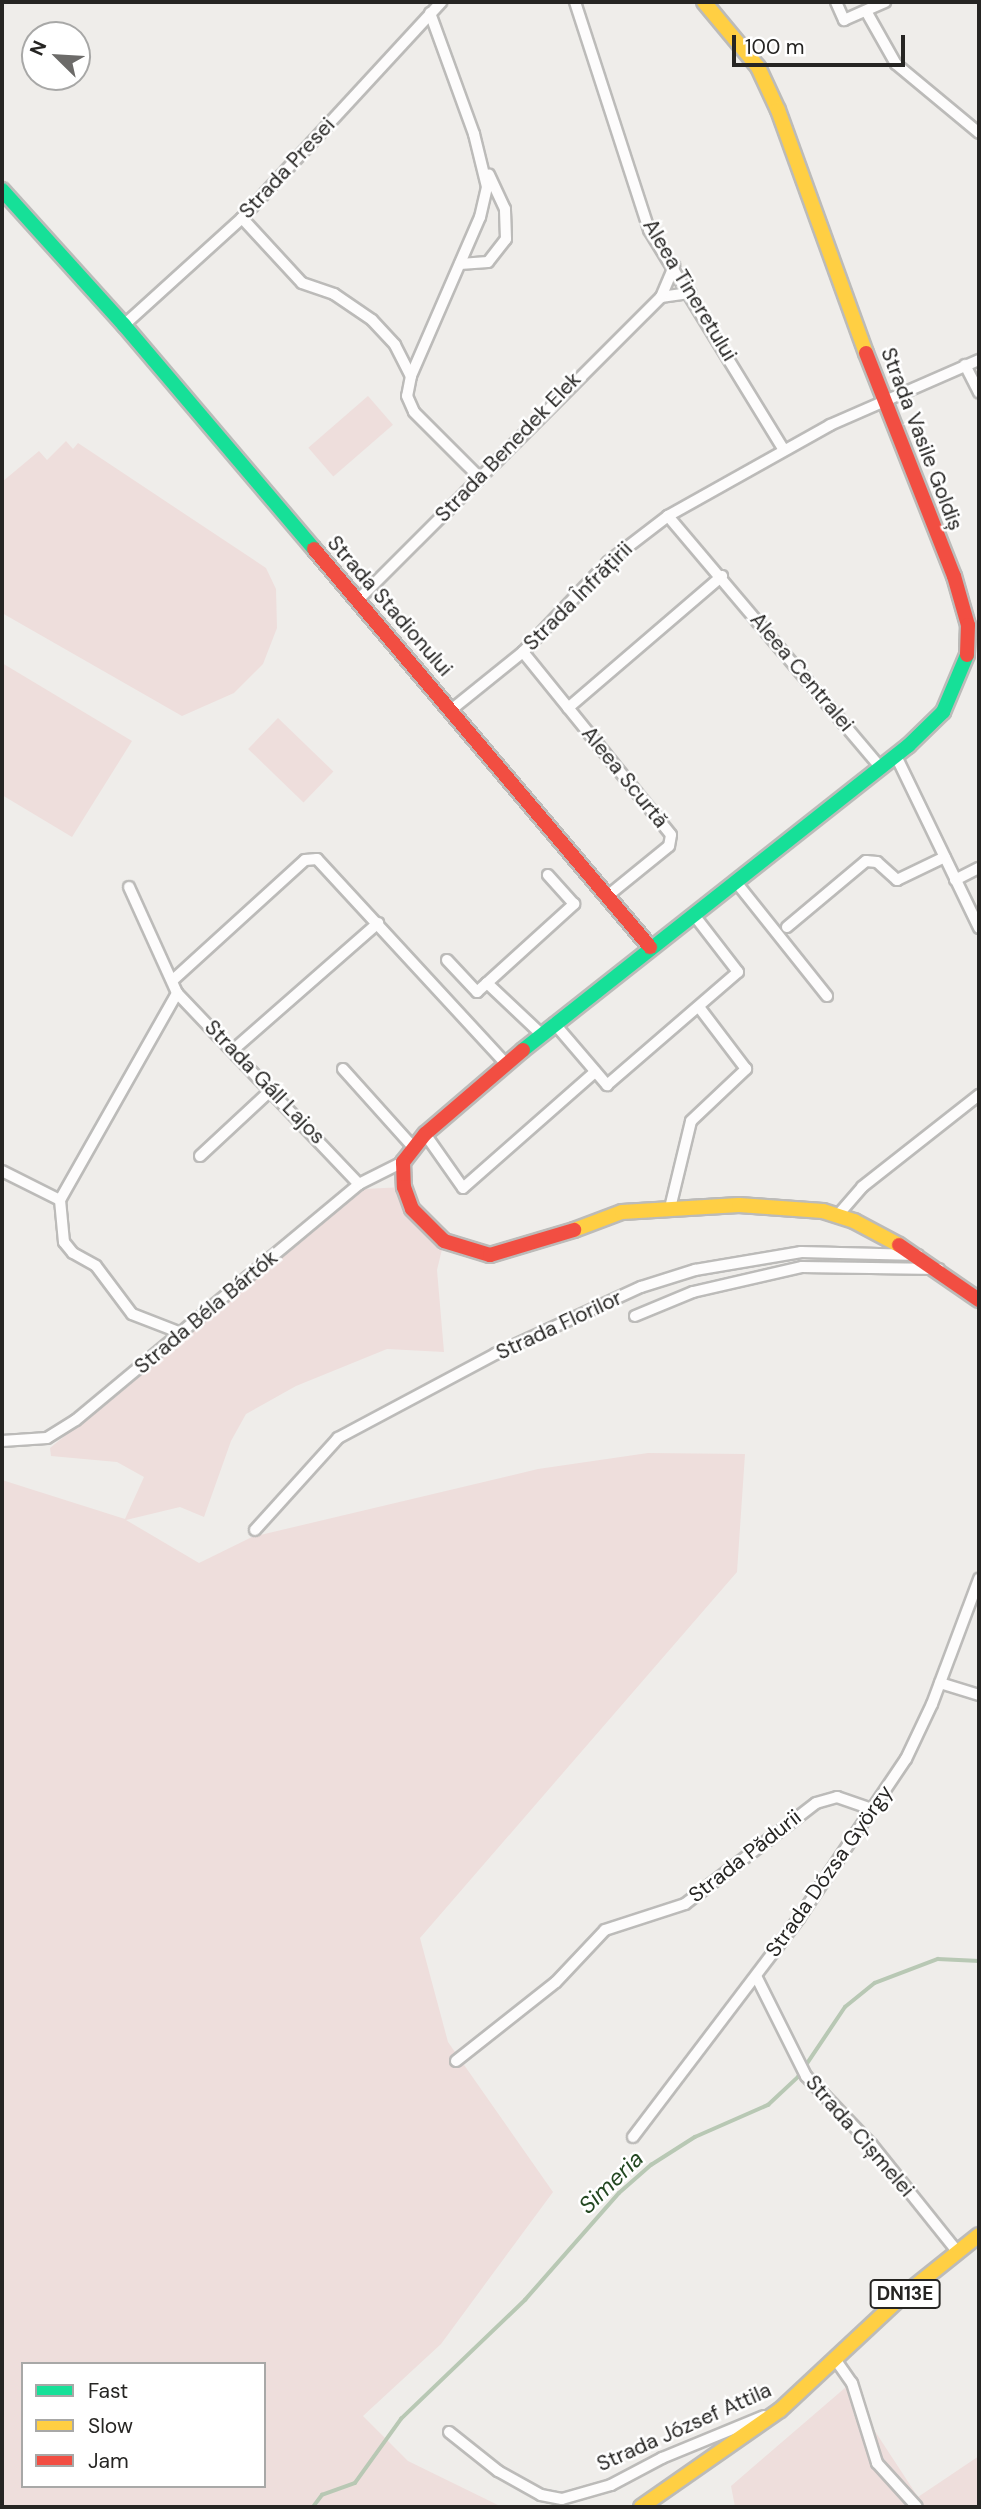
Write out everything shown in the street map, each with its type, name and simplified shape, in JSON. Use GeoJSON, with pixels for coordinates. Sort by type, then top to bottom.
{"type":"FeatureCollection","features":[{"type":"Feature","properties":{"kind":"street","name":"Strada Presei"},"geometry":{"type":"LineString","coordinates":[[124,325],[242,218],[441,2]]}},
{"type":"Feature","properties":{"kind":"street","name":"Aleea Tineretului"},"geometry":{"type":"LineString","coordinates":[[575,2],[649,230],[691,293],[785,450]]}},
{"type":"Feature","properties":{"kind":"street","name":"Strada Vasile Goldiș"},"geometry":{"type":"LineString","coordinates":[[650,947],[896,756],[951,701],[964,677],[969,642],[954,576],[883,399],[767,85],[752,59],[704,2]]}},
{"type":"Feature","properties":{"kind":"street"},"geometry":{"type":"LineString","coordinates":[[836,2],[844,20],[885,2]]}},
{"type":"Feature","properties":{"kind":"street"},"geometry":{"type":"LineString","coordinates":[[866,10],[896,64],[979,132]]}},
{"type":"Feature","properties":{"kind":"street"},"geometry":{"type":"LineString","coordinates":[[430,13],[484,165],[505,209],[506,239],[488,262],[460,264]]}},
{"type":"Feature","properties":{"kind":"street"},"geometry":{"type":"LineString","coordinates":[[479,477],[411,407],[407,396],[411,376],[484,205],[484,165]]}},
{"type":"Feature","properties":{"kind":"street","name":"Strada Stadionului"},"geometry":{"type":"LineString","coordinates":[[2,192],[124,325],[610,894],[650,947]]}},
{"type":"Feature","properties":{"kind":"street"},"geometry":{"type":"LineString","coordinates":[[242,218],[302,283],[334,294],[372,320],[395,345],[411,376]]}},
{"type":"Feature","properties":{"kind":"street","name":"Strada Benedek Elek"},"geometry":{"type":"LineString","coordinates":[[358,600],[661,296],[674,266]]}},
{"type":"Feature","properties":{"kind":"street"},"geometry":{"type":"LineString","coordinates":[[661,296],[691,293]]}},
{"type":"Feature","properties":{"kind":"street","name":"Strada Înfrățirii"},"geometry":{"type":"LineString","coordinates":[[451,710],[523,652],[608,562],[667,516],[883,399],[979,360]]}},
{"type":"Feature","properties":{"kind":"street"},"geometry":{"type":"LineString","coordinates":[[965,365],[979,393]]}},
{"type":"Feature","properties":{"kind":"street","name":"Aleea Centralei"},"geometry":{"type":"LineString","coordinates":[[667,516],[722,576],[881,768]]}},
{"type":"Feature","properties":{"kind":"street"},"geometry":{"type":"LineString","coordinates":[[568,708],[722,576]]}},
{"type":"Feature","properties":{"kind":"street","name":"Aleea Scurtă"},"geometry":{"type":"LineString","coordinates":[[523,652],[671,835],[669,846],[610,894]]}},
{"type":"Feature","properties":{"kind":"street"},"geometry":{"type":"LineString","coordinates":[[896,756],[979,929]]}},
{"type":"Feature","properties":{"kind":"street"},"geometry":{"type":"LineString","coordinates":[[788,927],[866,862],[877,862],[897,880],[945,857]]}},
{"type":"Feature","properties":{"kind":"street"},"geometry":{"type":"LineString","coordinates":[[173,979],[311,858],[317,859],[505,1063]]}},
{"type":"Feature","properties":{"kind":"street"},"geometry":{"type":"LineString","coordinates":[[955,880],[979,868]]}},
{"type":"Feature","properties":{"kind":"street"},"geometry":{"type":"LineString","coordinates":[[447,960],[477,992],[574,904],[548,875]]}},
{"type":"Feature","properties":{"kind":"street"},"geometry":{"type":"LineString","coordinates":[[736,882],[827,996]]}},
{"type":"Feature","properties":{"kind":"street","name":"Strada Gáll Lajos"},"geometry":{"type":"LineString","coordinates":[[129,887],[173,979],[177,993],[359,1184]]}},
{"type":"Feature","properties":{"kind":"street"},"geometry":{"type":"LineString","coordinates":[[554,1023],[607,1085],[738,972],[694,915]]}},
{"type":"Feature","properties":{"kind":"street"},"geometry":{"type":"LineString","coordinates":[[233,1050],[378,923]]}},
{"type":"Feature","properties":{"kind":"street"},"geometry":{"type":"LineString","coordinates":[[650,947],[540,1033],[412,1146],[403,1162],[404,1187],[418,1216],[444,1241],[478,1254],[520,1249],[602,1217],[670,1208],[768,1205],[838,1215],[918,1255],[979,1300]]}},
{"type":"Feature","properties":{"kind":"street"},"geometry":{"type":"LineString","coordinates":[[487,983],[540,1033]]}},
{"type":"Feature","properties":{"kind":"street"},"geometry":{"type":"LineString","coordinates":[[177,993],[60,1200],[59,1226],[73,1253],[96,1266],[132,1314],[181,1333]]}},
{"type":"Feature","properties":{"kind":"street"},"geometry":{"type":"LineString","coordinates":[[670,1208],[691,1121],[746,1069],[699,1007]]}},
{"type":"Feature","properties":{"kind":"street"},"geometry":{"type":"LineString","coordinates":[[343,1069],[412,1146]]}},
{"type":"Feature","properties":{"kind":"street"},"geometry":{"type":"LineString","coordinates":[[425,1134],[463,1188],[595,1072]]}},
{"type":"Feature","properties":{"kind":"street"},"geometry":{"type":"LineString","coordinates":[[200,1156],[271,1090]]}},
{"type":"Feature","properties":{"kind":"street"},"geometry":{"type":"LineString","coordinates":[[838,1215],[862,1187],[979,1095]]}},
{"type":"Feature","properties":{"kind":"street","name":"Strada Béla Bártók"},"geometry":{"type":"LineString","coordinates":[[2,1441],[47,1438],[181,1333],[359,1184],[403,1162]]}},
{"type":"Feature","properties":{"kind":"street"},"geometry":{"type":"LineString","coordinates":[[2,1171],[60,1200]]}},
{"type":"Feature","properties":{"kind":"street","name":"Strada Florilor"},"geometry":{"type":"LineString","coordinates":[[255,1530],[338,1438],[495,1354],[641,1287],[695,1270],[800,1252],[918,1255]]}},
{"type":"Feature","properties":{"kind":"street","name":"Strada Florilor"},"geometry":{"type":"LineString","coordinates":[[635,1316],[693,1292],[802,1267],[940,1269]]}},
{"type":"Feature","properties":{"kind":"street","name":"Strada Dózsa György"},"geometry":{"type":"LineString","coordinates":[[633,2137],[757,1976],[874,1810],[906,1759],[940,1683],[979,1579]]}},
{"type":"Feature","properties":{"kind":"street"},"geometry":{"type":"LineString","coordinates":[[940,1683],[979,1695]]}},
{"type":"Feature","properties":{"kind":"street","name":"Strada Pădurii"},"geometry":{"type":"LineString","coordinates":[[456,2061],[556,1982],[605,1930],[685,1904],[816,1802],[837,1797],[874,1810]]}},
{"type":"Feature","properties":{"kind":"street","name":"Strada Cișmelei"},"geometry":{"type":"LineString","coordinates":[[757,1976],[806,2076],[872,2145],[957,2251]]}},
{"type":"Feature","properties":{"kind":"street","name":"Strada József Attila"},"geometry":{"type":"LineString","coordinates":[[449,2432],[498,2471],[541,2495],[562,2499],[611,2485],[662,2458],[780,2410],[957,2251],[979,2235]]}},
{"type":"Feature","properties":{"kind":"street"},"geometry":{"type":"LineString","coordinates":[[835,2359],[852,2382],[877,2463],[917,2507]]}},
{"type":"Feature","properties":{"kind":"street","name":"DN13E"},"geometry":{"type":"LineString","coordinates":[[641,2507],[780,2410]]}},
{"type":"Feature","properties":{"kind":"shaded area"},"geometry":{"type":"Polygon","coordinates":[[[368,396],[393,425],[333,477],[308,448],[368,396]]]}},
{"type":"Feature","properties":{"kind":"shaded area"},"geometry":{"type":"Polygon","coordinates":[[[66,441],[73,449],[78,443],[266,568],[276,589],[277,628],[263,664],[234,693],[182,716],[2,613],[2,482],[39,451],[47,460],[66,441]]]}},
{"type":"Feature","properties":{"kind":"shaded area"},"geometry":{"type":"Polygon","coordinates":[[[2,663],[132,741],[72,837],[2,795],[2,663]]]}},
{"type":"Feature","properties":{"kind":"shaded area"},"geometry":{"type":"Polygon","coordinates":[[[278,718],[333,771],[304,802],[248,749],[278,718]]]}},
{"type":"Feature","properties":{"kind":"shaded area"},"geometry":{"type":"Polygon","coordinates":[[[404,1187],[444,1241],[437,1270],[444,1352],[387,1349],[296,1386],[246,1414],[231,1441],[204,1517],[180,1507],[126,1520],[199,1563],[252,1537],[538,1469],[648,1453],[745,1454],[737,1572],[420,1938],[448,2042],[553,2192],[441,2344],[363,2416],[408,2461],[502,2507],[2,2507],[2,1480],[125,1519],[144,1477],[117,1462],[51,1456],[50,1448],[364,1189],[404,1187]]]}},
{"type":"Feature","properties":{"kind":"shaded area"},"geometry":{"type":"Polygon","coordinates":[[[846,2387],[918,2497],[979,2456],[979,2507],[735,2507],[731,2486],[846,2387]]]}},
{"type":"Feature","properties":{"kind":"waterway","name":"Simeria"},"geometry":{"type":"LineString","coordinates":[[313,2507],[322,2495],[355,2483],[401,2419],[525,2300],[619,2193],[651,2165],[695,2137],[768,2105],[798,2077],[845,2007],[875,1983],[938,1959],[979,1961]]}},
{"type":"Feature","properties":{"kind":"traffic: fast"},"geometry":{"type":"LineString","coordinates":[[2,190],[124,325],[314,549]]}},
{"type":"Feature","properties":{"kind":"traffic: fast"},"geometry":{"type":"LineString","coordinates":[[523,1050],[908,746],[943,712],[967,655]]}},
{"type":"Feature","properties":{"kind":"traffic: slow"},"geometry":{"type":"LineString","coordinates":[[704,2],[758,67],[778,110],[866,353]]}},
{"type":"Feature","properties":{"kind":"traffic: slow"},"geometry":{"type":"LineString","coordinates":[[574,1230],[622,1212],[739,1205],[823,1211],[854,1221],[899,1245]]}},
{"type":"Feature","properties":{"kind":"traffic: slow"},"geometry":{"type":"LineString","coordinates":[[641,2507],[780,2410],[899,2299],[979,2235]]}},
{"type":"Feature","properties":{"kind":"traffic: jam"},"geometry":{"type":"LineString","coordinates":[[866,353],[954,576],[968,625],[967,655]]}},
{"type":"Feature","properties":{"kind":"traffic: jam"},"geometry":{"type":"LineString","coordinates":[[314,549],[650,947]]}},
{"type":"Feature","properties":{"kind":"traffic: jam"},"geometry":{"type":"LineString","coordinates":[[523,1050],[425,1134],[403,1162],[404,1187],[412,1209],[444,1241],[490,1255],[574,1230]]}},
{"type":"Feature","properties":{"kind":"traffic: jam"},"geometry":{"type":"LineString","coordinates":[[899,1245],[979,1300]]}}]}
